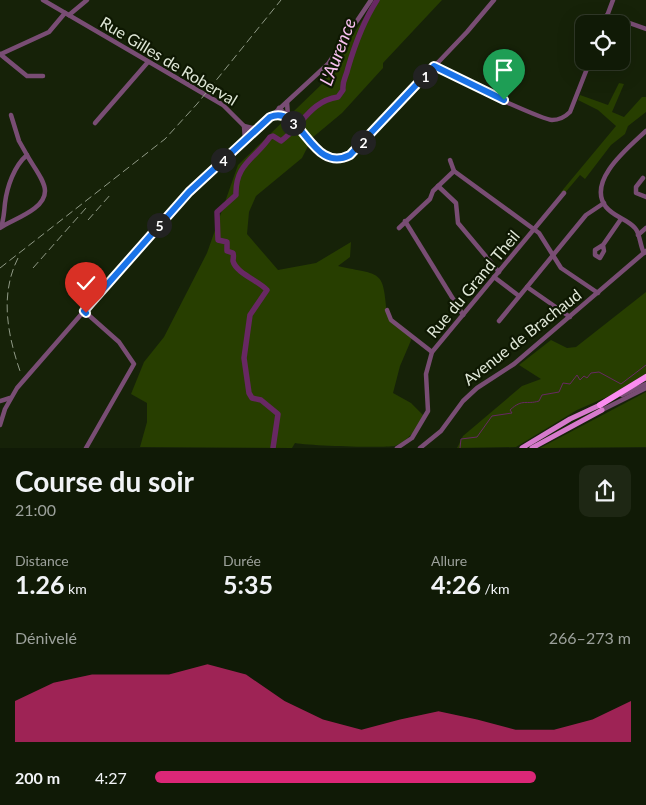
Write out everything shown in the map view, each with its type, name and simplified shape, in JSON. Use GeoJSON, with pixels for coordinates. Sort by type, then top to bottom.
{"type":"FeatureCollection","features":[{"type":"Feature","properties":{"kind":"highway"},"geometry":{"type":"LineString","coordinates":[[601,407],[646,377]]}},
{"type":"Feature","properties":{"kind":"main road"},"geometry":{"type":"LineString","coordinates":[[522,448],[570,419],[601,407]]}},
{"type":"Feature","properties":{"kind":"main road"},"geometry":{"type":"LineString","coordinates":[[532,448],[601,407]]}},
{"type":"Feature","properties":{"kind":"street","name":"Rue Gilles de Roberval"},"geometry":{"type":"LineString","coordinates":[[43,0],[223,105],[252,134]]}},
{"type":"Feature","properties":{"kind":"street"},"geometry":{"type":"LineString","coordinates":[[43,76],[27,76],[0,54],[49,32],[67,14],[87,0]]}},
{"type":"Feature","properties":{"kind":"street"},"geometry":{"type":"LineString","coordinates":[[0,424],[3,410],[11,397],[84,311],[189,192],[290,98],[326,61],[369,0]]}},
{"type":"Feature","properties":{"kind":"street"},"geometry":{"type":"LineString","coordinates":[[279,108],[323,155],[335,160],[350,155],[467,32],[494,0]]}},
{"type":"Feature","properties":{"kind":"street"},"geometry":{"type":"LineString","coordinates":[[613,0],[607,14],[646,29]]}},
{"type":"Feature","properties":{"kind":"street"},"geometry":{"type":"LineString","coordinates":[[96,124],[148,62]]}},
{"type":"Feature","properties":{"kind":"street"},"geometry":{"type":"LineString","coordinates":[[434,66],[528,111],[554,120],[570,112],[586,70]]}},
{"type":"Feature","properties":{"kind":"street"},"geometry":{"type":"LineString","coordinates":[[288,117],[286,108],[290,98]]}},
{"type":"Feature","properties":{"kind":"street"},"geometry":{"type":"LineString","coordinates":[[270,117],[278,114],[288,117]]}},
{"type":"Feature","properties":{"kind":"street"},"geometry":{"type":"LineString","coordinates":[[0,227],[34,208],[45,191],[19,141],[11,115]]}},
{"type":"Feature","properties":{"kind":"street"},"geometry":{"type":"LineString","coordinates":[[245,140],[244,126],[252,128],[259,126]]}},
{"type":"Feature","properties":{"kind":"street"},"geometry":{"type":"LineString","coordinates":[[645,134],[606,175],[601,188],[604,203],[635,228],[645,252]]}},
{"type":"Feature","properties":{"kind":"street"},"geometry":{"type":"LineString","coordinates":[[0,227],[13,176],[27,155]]}},
{"type":"Feature","properties":{"kind":"street"},"geometry":{"type":"LineString","coordinates":[[450,160],[454,171],[545,240],[561,268],[598,293]]}},
{"type":"Feature","properties":{"kind":"street"},"geometry":{"type":"LineString","coordinates":[[399,228],[430,199],[438,186],[454,171]]}},
{"type":"Feature","properties":{"kind":"street"},"geometry":{"type":"LineString","coordinates":[[643,178],[636,187],[636,193],[646,197]]}},
{"type":"Feature","properties":{"kind":"street"},"geometry":{"type":"LineString","coordinates":[[438,186],[456,203],[458,223],[498,272]]}},
{"type":"Feature","properties":{"kind":"street","name":"Rue du Grand Theil"},"geometry":{"type":"LineString","coordinates":[[397,448],[412,438],[428,411],[426,374],[432,352],[564,193]]}},
{"type":"Feature","properties":{"kind":"street"},"geometry":{"type":"LineString","coordinates":[[499,321],[586,215],[604,203]]}},
{"type":"Feature","properties":{"kind":"street"},"geometry":{"type":"LineString","coordinates":[[603,245],[622,219]]}},
{"type":"Feature","properties":{"kind":"street"},"geometry":{"type":"LineString","coordinates":[[405,221],[463,315]]}},
{"type":"Feature","properties":{"kind":"street"},"geometry":{"type":"LineString","coordinates":[[638,235],[646,228]]}},
{"type":"Feature","properties":{"kind":"street","name":"Avenue de Brachaud"},"geometry":{"type":"LineString","coordinates":[[420,448],[441,431],[463,401],[477,388],[514,364],[645,252]]}},
{"type":"Feature","properties":{"kind":"street"},"geometry":{"type":"LineString","coordinates":[[494,277],[519,296]]}},
{"type":"Feature","properties":{"kind":"street"},"geometry":{"type":"LineString","coordinates":[[527,287],[570,318]]}},
{"type":"Feature","properties":{"kind":"street"},"geometry":{"type":"LineString","coordinates":[[387,310],[391,320],[432,352]]}},
{"type":"Feature","properties":{"kind":"street"},"geometry":{"type":"LineString","coordinates":[[84,311],[119,342],[134,364],[86,448]]}},
{"type":"Feature","properties":{"kind":"street"},"geometry":{"type":"LineString","coordinates":[[601,407],[646,384]]}},
{"type":"Feature","properties":{"kind":"street"},"geometry":{"type":"LineString","coordinates":[[601,407],[646,388]]}},
{"type":"Feature","properties":{"kind":"street"},"geometry":{"type":"LineString","coordinates":[[3,410],[0,402],[11,397]]}},
{"type":"Feature","properties":{"kind":"green space"},"geometry":{"type":"Polygon","coordinates":[[[375,0],[442,0],[383,63],[383,68],[342,113],[312,138],[302,158],[256,196],[249,212],[247,234],[278,270],[316,263],[351,242],[350,257],[338,266],[364,271],[378,277],[381,281],[386,300],[387,315],[412,338],[400,366],[393,393],[411,403],[425,417],[409,437],[395,446],[376,447],[295,443],[292,448],[140,447],[147,422],[147,403],[131,394],[144,362],[164,337],[207,253],[238,165],[322,84],[375,0]]]}},
{"type":"Feature","properties":{"kind":"green space"},"geometry":{"type":"Polygon","coordinates":[[[619,83],[624,84],[612,112],[624,117],[642,97],[646,97],[646,112],[628,126],[625,134],[611,145],[585,179],[580,175],[564,194],[561,192],[616,126],[598,110],[578,100],[580,95],[608,105],[619,83]]]}},
{"type":"Feature","properties":{"kind":"green space"},"geometry":{"type":"Polygon","coordinates":[[[646,292],[646,380],[577,410],[516,447],[457,448],[463,436],[522,386],[541,379],[519,365],[551,340],[567,348],[576,347],[646,292]]]}},
{"type":"Feature","properties":{"kind":"green space"},"geometry":{"type":"Polygon","coordinates":[[[646,392],[646,447],[540,448],[646,392]]]}},
{"type":"Feature","properties":{"kind":"waterway","name":"L'Aurence"},"geometry":{"type":"LineString","coordinates":[[273,448],[278,414],[261,400],[252,398],[249,393],[244,358],[250,315],[267,290],[238,269],[233,261],[233,253],[227,251],[227,242],[218,240],[217,212],[236,195],[242,169],[270,137],[273,136],[281,141],[320,103],[338,97],[343,90],[344,81],[360,33],[377,0]]}},
{"type":"Feature","properties":{"kind":"waterway"},"geometry":{"type":"LineString","coordinates":[[460,448],[461,439],[477,437],[492,416],[512,413],[510,410],[518,404],[539,401],[542,395],[559,392],[563,383],[570,384],[577,375],[580,380],[584,376],[587,378],[591,373],[599,372],[621,384],[646,365]]}},
{"type":"Feature","properties":{"kind":"railway"},"geometry":{"type":"LineString","coordinates":[[0,268],[165,139],[197,104],[281,0]]}},
{"type":"Feature","properties":{"kind":"railway"},"geometry":{"type":"LineString","coordinates":[[88,220],[111,194]]}},
{"type":"Feature","properties":{"kind":"railway"},"geometry":{"type":"LineString","coordinates":[[33,268],[86,208]]}},
{"type":"Feature","properties":{"kind":"railway"},"geometry":{"type":"LineString","coordinates":[[18,258],[9,286],[7,314],[15,357],[20,371]]}},
{"type":"Feature","properties":{"kind":"route"},"geometry":{"type":"LineString","coordinates":[[86,313],[84,311],[189,192],[254,131],[275,114],[288,117],[323,155],[337,160],[350,155],[434,66],[504,100]]}}]}
